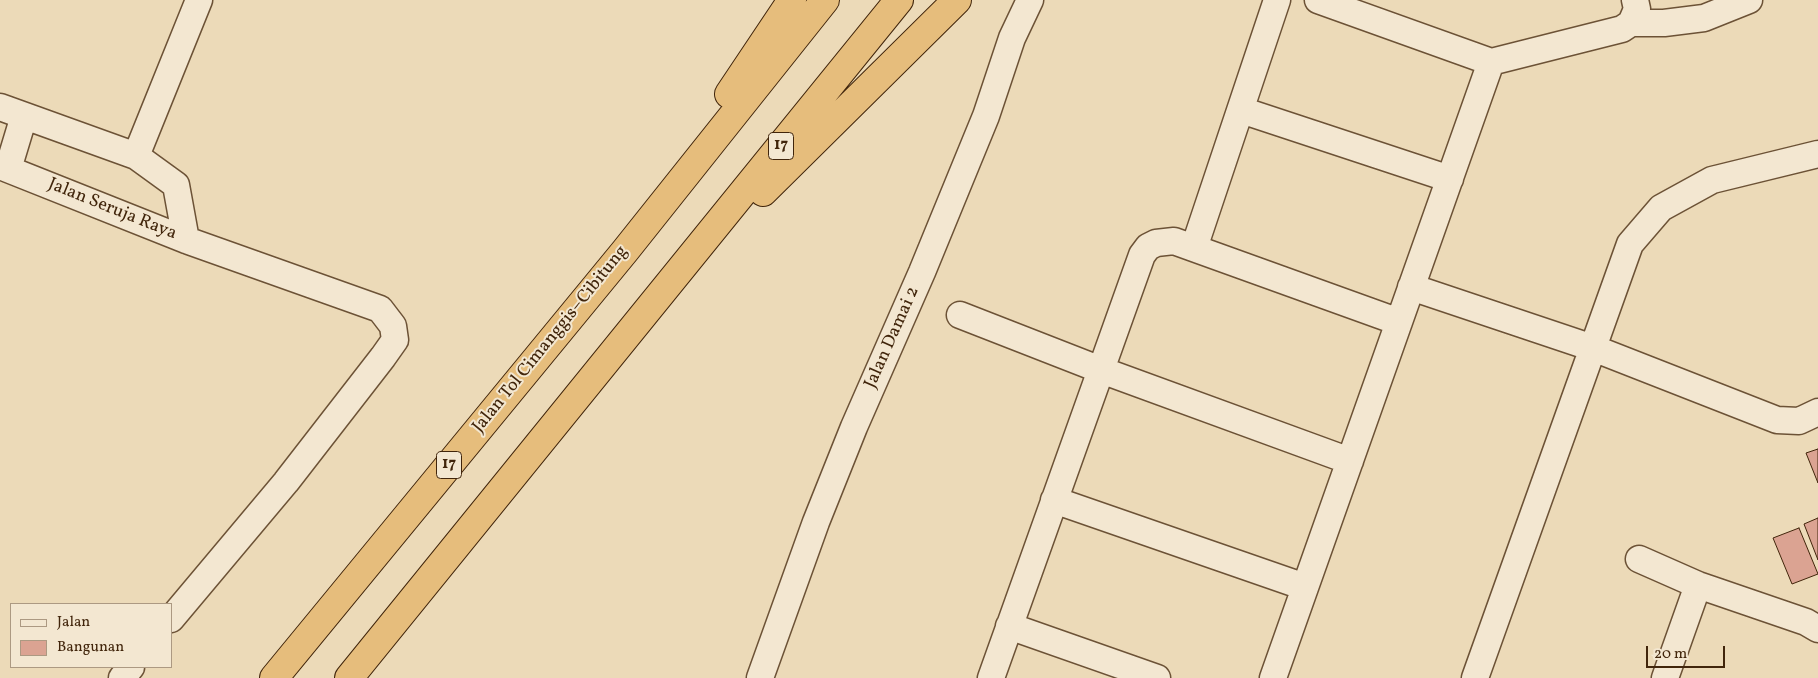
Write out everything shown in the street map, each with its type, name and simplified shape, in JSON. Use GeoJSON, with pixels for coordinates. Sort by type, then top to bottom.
{"type":"FeatureCollection","features":[{"type":"Feature","properties":{"kind":"highway"},"geometry":{"type":"LineString","coordinates":[[625,251],[792,0]]}},
{"type":"Feature","properties":{"kind":"highway","name":"Jalan Tol Cimanggis–Cibitung"},"geometry":{"type":"LineString","coordinates":[[274,678],[625,251],[825,0]]}},
{"type":"Feature","properties":{"kind":"highway","name":"17"},"geometry":{"type":"LineString","coordinates":[[349,678],[899,0]]}},
{"type":"Feature","properties":{"kind":"highway"},"geometry":{"type":"LineString","coordinates":[[663,291],[957,0]]}},
{"type":"Feature","properties":{"kind":"street"},"geometry":{"type":"LineString","coordinates":[[136,156],[199,0]]}},
{"type":"Feature","properties":{"kind":"street","name":"Jalan Damai 2"},"geometry":{"type":"LineString","coordinates":[[760,678],[816,522],[854,427],[933,245],[986,116],[1012,38],[1030,0]]}},
{"type":"Feature","properties":{"kind":"street"},"geometry":{"type":"LineString","coordinates":[[1194,248],[1277,0]]}},
{"type":"Feature","properties":{"kind":"street"},"geometry":{"type":"LineString","coordinates":[[1318,0],[1491,62],[1622,29],[1633,12],[1664,23],[1704,18],[1749,0]]}},
{"type":"Feature","properties":{"kind":"street"},"geometry":{"type":"LineString","coordinates":[[1273,678],[1491,62]]}},
{"type":"Feature","properties":{"kind":"street"},"geometry":{"type":"LineString","coordinates":[[1241,110],[1450,179]]}},
{"type":"Feature","properties":{"kind":"street"},"geometry":{"type":"LineString","coordinates":[[4,167],[12,112]]}},
{"type":"Feature","properties":{"kind":"street","name":"Jalan Seruja Raya"},"geometry":{"type":"LineString","coordinates":[[12,112],[136,156],[176,184],[186,240]]}},
{"type":"Feature","properties":{"kind":"street"},"geometry":{"type":"LineString","coordinates":[[1475,678],[1630,244],[1661,208],[1712,180],[1818,154]]}},
{"type":"Feature","properties":{"kind":"street","name":"Jalan Seruja Raya"},"geometry":{"type":"LineString","coordinates":[[4,167],[186,240]]}},
{"type":"Feature","properties":{"kind":"street"},"geometry":{"type":"LineString","coordinates":[[172,618],[286,482],[395,340],[393,326],[380,309],[186,240]]}},
{"type":"Feature","properties":{"kind":"street"},"geometry":{"type":"LineString","coordinates":[[991,678],[1142,255],[1148,247],[1174,241],[1399,322]]}},
{"type":"Feature","properties":{"kind":"street"},"geometry":{"type":"LineString","coordinates":[[1412,287],[1593,348],[1777,420],[1799,421],[1818,412]]}},
{"type":"Feature","properties":{"kind":"street"},"geometry":{"type":"LineString","coordinates":[[960,315],[1101,370],[1350,461]]}},
{"type":"Feature","properties":{"kind":"street"},"geometry":{"type":"LineString","coordinates":[[1054,500],[1305,586]]}},
{"type":"Feature","properties":{"kind":"street"},"geometry":{"type":"LineString","coordinates":[[1639,559],[1698,585],[1814,623]]}},
{"type":"Feature","properties":{"kind":"street"},"geometry":{"type":"LineString","coordinates":[[1665,678],[1698,585]]}},
{"type":"Feature","properties":{"kind":"street"},"geometry":{"type":"LineString","coordinates":[[1009,626],[1157,678]]}},
{"type":"Feature","properties":{"kind":"street"},"geometry":{"type":"LineString","coordinates":[[122,678],[130,668]]}},
{"type":"Feature","properties":{"kind":"building"},"geometry":{"type":"Polygon","coordinates":[[[1818,449],[1818,483],[1806,453],[1818,449]]]}},
{"type":"Feature","properties":{"kind":"building"},"geometry":{"type":"Polygon","coordinates":[[[1818,518],[1818,560],[1804,524],[1818,518]]]}},
{"type":"Feature","properties":{"kind":"building"},"geometry":{"type":"Polygon","coordinates":[[[1799,528],[1818,574],[1792,584],[1773,538],[1799,528]]]}}]}
